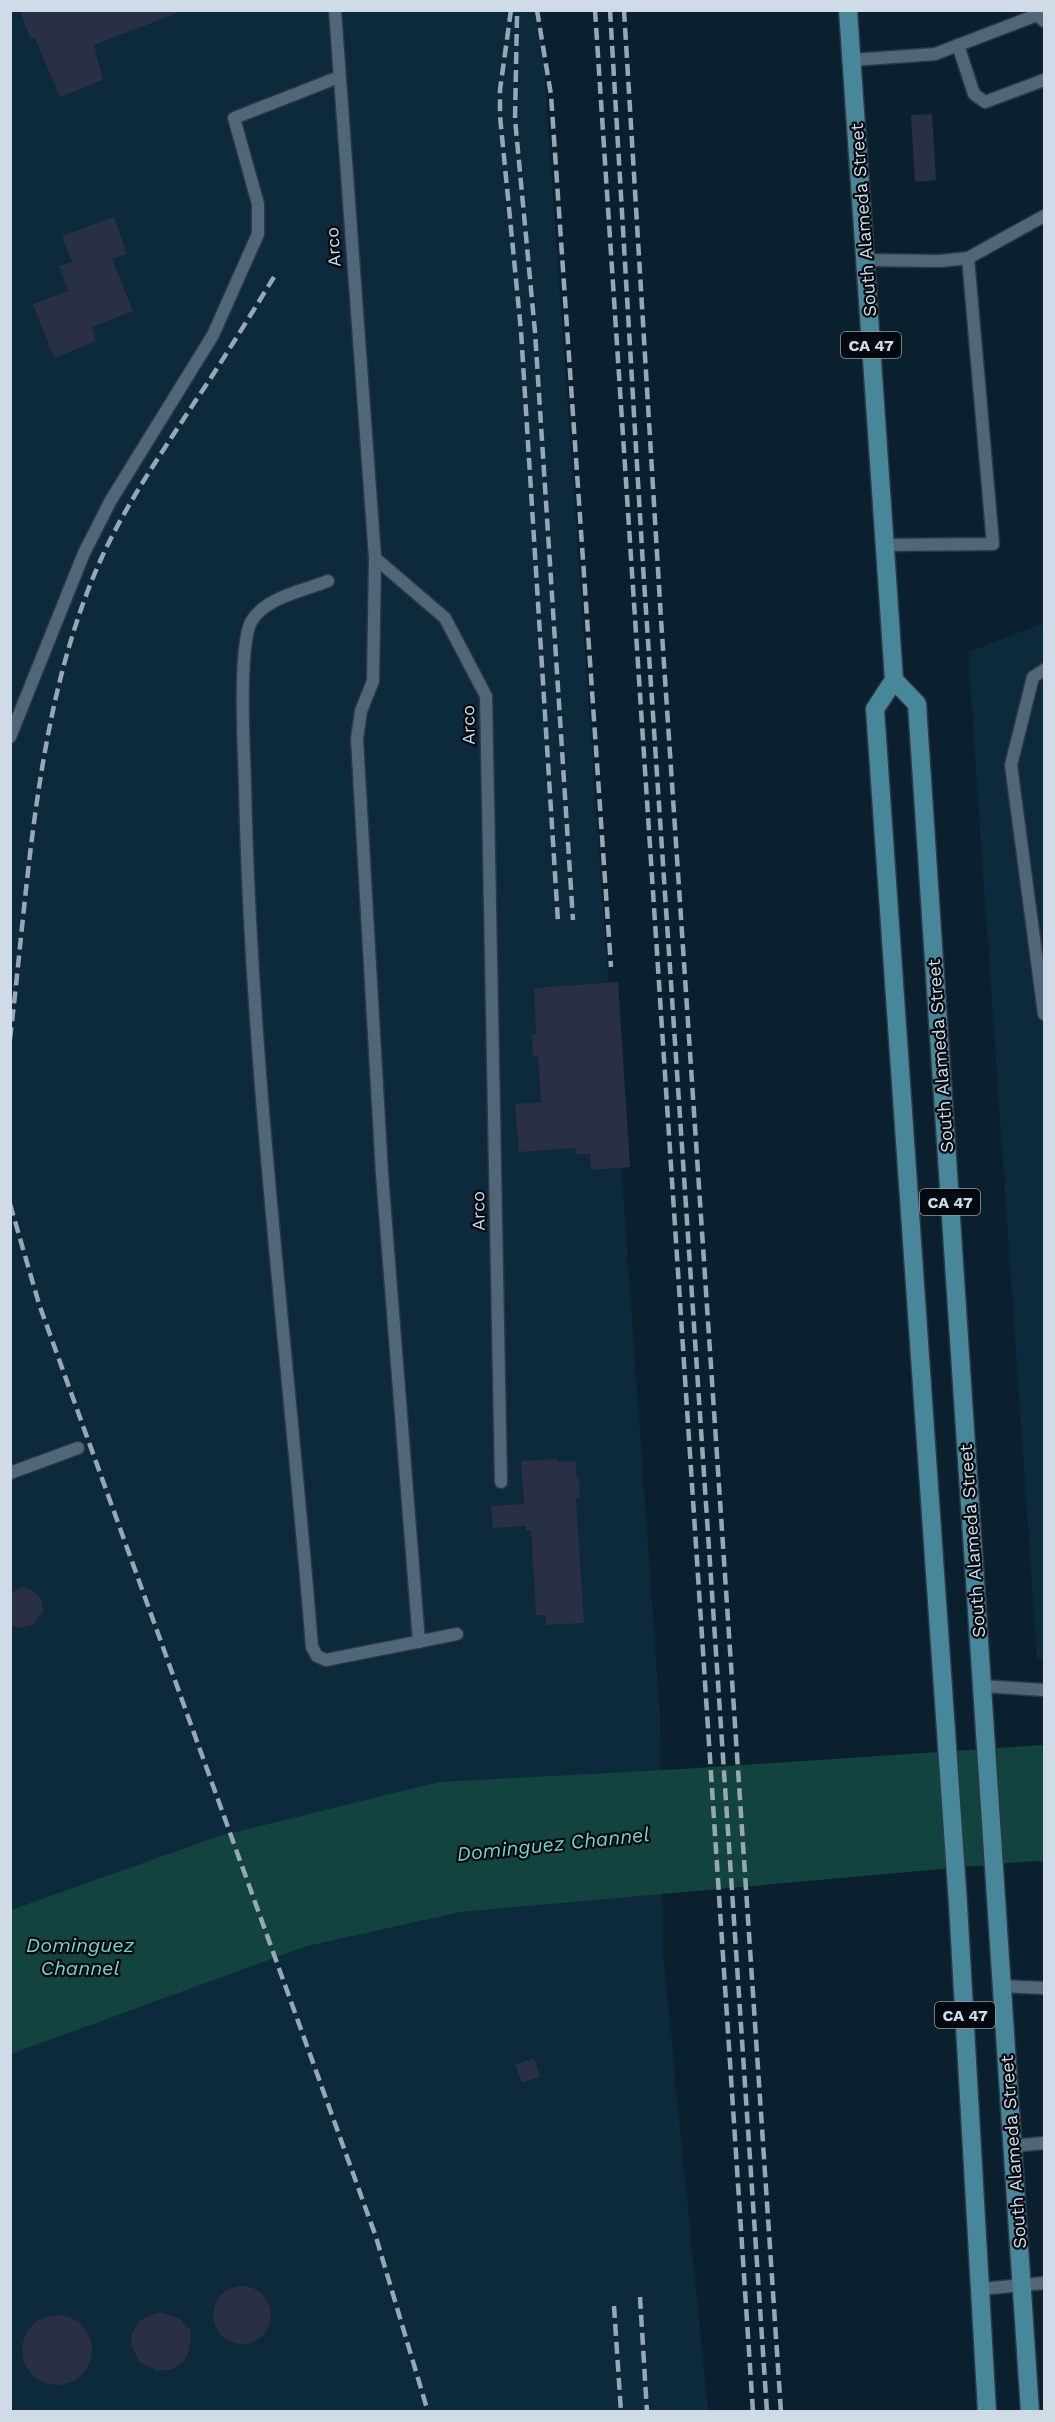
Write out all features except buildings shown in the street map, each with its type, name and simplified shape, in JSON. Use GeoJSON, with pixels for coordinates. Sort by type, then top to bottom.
{"type":"FeatureCollection","features":[{"type":"Feature","properties":{"kind":"main road","name":"South Alameda Street"},"geometry":{"type":"LineString","coordinates":[[848,10],[894,680],[917,704],[1030,2412]]}},
{"type":"Feature","properties":{"kind":"main road","name":"CA 47"},"geometry":{"type":"LineString","coordinates":[[894,680],[875,709],[958,1904],[987,2412]]}},
{"type":"Feature","properties":{"kind":"lane","name":"Arco"},"geometry":{"type":"LineString","coordinates":[[335,10],[375,558],[445,618],[486,696],[501,1482]]}},
{"type":"Feature","properties":{"kind":"lane"},"geometry":{"type":"LineString","coordinates":[[852,60],[935,54],[1037,15],[1044,21]]}},
{"type":"Feature","properties":{"kind":"lane"},"geometry":{"type":"LineString","coordinates":[[958,45],[974,94],[979,100],[985,102],[1044,80]]}},
{"type":"Feature","properties":{"kind":"lane"},"geometry":{"type":"LineString","coordinates":[[10,737],[84,553],[111,500],[213,335],[258,234],[258,204],[234,118],[339,77]]}},
{"type":"Feature","properties":{"kind":"lane"},"geometry":{"type":"LineString","coordinates":[[866,260],[940,261],[968,258],[1044,216]]}},
{"type":"Feature","properties":{"kind":"lane"},"geometry":{"type":"LineString","coordinates":[[884,545],[993,544],[968,258]]}},
{"type":"Feature","properties":{"kind":"lane"},"geometry":{"type":"LineString","coordinates":[[375,558],[373,681],[361,711],[357,739],[382,1174],[419,1642]]}},
{"type":"Feature","properties":{"kind":"lane"},"geometry":{"type":"LineString","coordinates":[[328,581],[268,604],[260,610],[250,624],[247,638],[243,707],[248,908],[268,1186],[298,1476],[312,1647],[317,1656],[326,1660],[457,1634]]}},
{"type":"Feature","properties":{"kind":"lane"},"geometry":{"type":"LineString","coordinates":[[1044,670],[1034,677],[1011,765],[1044,1014]]}},
{"type":"Feature","properties":{"kind":"lane"},"geometry":{"type":"LineString","coordinates":[[10,1473],[78,1448]]}},
{"type":"Feature","properties":{"kind":"lane"},"geometry":{"type":"LineString","coordinates":[[982,1693],[1044,1690]]}},
{"type":"Feature","properties":{"kind":"lane"},"geometry":{"type":"LineString","coordinates":[[1002,1986],[1044,1988]]}},
{"type":"Feature","properties":{"kind":"lane"},"geometry":{"type":"LineString","coordinates":[[1012,2146],[1044,2143]]}},
{"type":"Feature","properties":{"kind":"lane"},"geometry":{"type":"LineString","coordinates":[[980,2289],[1044,2283]]}},
{"type":"Feature","properties":{"kind":"shaded area"},"geometry":{"type":"Polygon","coordinates":[[[11,11],[540,11],[660,1716],[663,1953],[708,2411],[11,2412],[11,11]]]}},
{"type":"Feature","properties":{"kind":"shaded area"},"geometry":{"type":"Polygon","coordinates":[[[1044,623],[1044,1659],[1037,1658],[968,652],[1044,623]]]}},
{"type":"Feature","properties":{"kind":"water","name":"Dominguez Channel"},"geometry":{"type":"Polygon","coordinates":[[[1044,1745],[1044,1862],[1033,1861],[460,1912],[307,1946],[11,2054],[11,1910],[219,1836],[439,1782],[666,1770],[1044,1745]]]}},
{"type":"Feature","properties":{"kind":"railway"},"geometry":{"type":"LineString","coordinates":[[511,10],[500,90],[500,116],[521,331],[558,922]]}},
{"type":"Feature","properties":{"kind":"railway"},"geometry":{"type":"LineString","coordinates":[[537,10],[551,95],[611,967]]}},
{"type":"Feature","properties":{"kind":"railway"},"geometry":{"type":"LineString","coordinates":[[595,10],[753,2412]]}},
{"type":"Feature","properties":{"kind":"railway"},"geometry":{"type":"LineString","coordinates":[[610,10],[643,566],[767,2412]]}},
{"type":"Feature","properties":{"kind":"railway"},"geometry":{"type":"LineString","coordinates":[[624,10],[661,619],[781,2412]]}},
{"type":"Feature","properties":{"kind":"railway"},"geometry":{"type":"LineString","coordinates":[[517,16],[515,119],[535,332],[573,920]]}},
{"type":"Feature","properties":{"kind":"railway"},"geometry":{"type":"LineString","coordinates":[[10,1039],[38,795],[48,734],[79,615],[101,559],[133,499],[274,277]]}},
{"type":"Feature","properties":{"kind":"railway"},"geometry":{"type":"LineString","coordinates":[[10,1204],[39,1304],[376,2237],[428,2412]]}},
{"type":"Feature","properties":{"kind":"railway"},"geometry":{"type":"LineString","coordinates":[[640,2297],[647,2412]]}},
{"type":"Feature","properties":{"kind":"railway"},"geometry":{"type":"LineString","coordinates":[[614,2306],[621,2412]]}}]}
